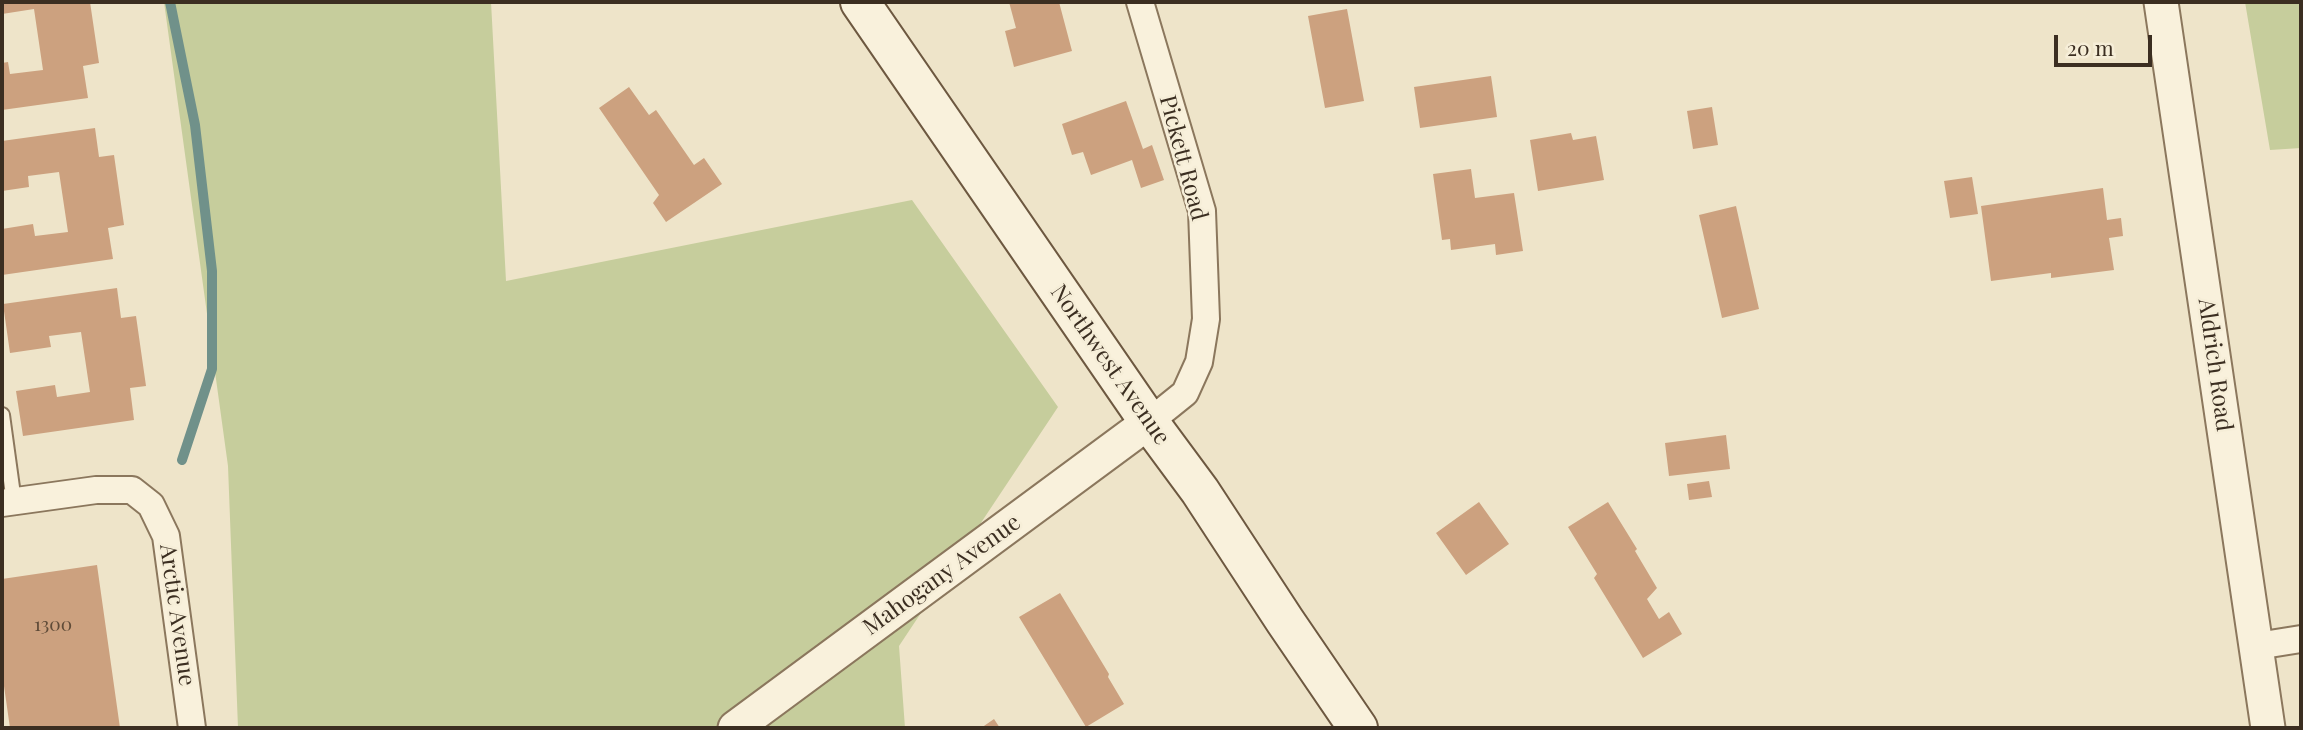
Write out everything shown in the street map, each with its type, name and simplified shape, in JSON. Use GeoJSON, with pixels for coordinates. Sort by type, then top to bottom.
{"type":"FeatureCollection","features":[{"type":"Feature","properties":{"kind":"main road","name":"Northwest Avenue"},"geometry":{"type":"LineString","coordinates":[[860,2],[1149,422],[1200,491],[1358,728]]}},
{"type":"Feature","properties":{"kind":"street","name":"Pickett Road"},"geometry":{"type":"LineString","coordinates":[[1139,2],[1202,211],[1206,319],[1199,362],[1185,393],[1149,422]]}},
{"type":"Feature","properties":{"kind":"street","name":"Aldrich Road"},"geometry":{"type":"LineString","coordinates":[[2161,2],[2268,728]]}},
{"type":"Feature","properties":{"kind":"street","name":"Mahogany Avenue"},"geometry":{"type":"LineString","coordinates":[[734,728],[1149,422]]}},
{"type":"Feature","properties":{"kind":"street","name":"Arctic Avenue"},"geometry":{"type":"LineString","coordinates":[[8,503],[96,490],[132,489],[151,505],[166,536],[192,728]]}},
{"type":"Feature","properties":{"kind":"street"},"geometry":{"type":"LineString","coordinates":[[2257,646],[2301,639]]}},
{"type":"Feature","properties":{"kind":"lane"},"geometry":{"type":"LineString","coordinates":[[2,415],[8,503]]}},
{"type":"Feature","properties":{"kind":"green space"},"geometry":{"type":"Polygon","coordinates":[[[164,2],[491,2],[506,281],[912,200],[1058,407],[899,646],[905,728],[238,728],[228,466],[164,2]]]}},
{"type":"Feature","properties":{"kind":"green space"},"geometry":{"type":"Polygon","coordinates":[[[2245,2],[2301,2],[2301,148],[2270,150],[2245,2]]]}},
{"type":"Feature","properties":{"kind":"building"},"geometry":{"type":"Polygon","coordinates":[[[2,2],[90,2],[99,63],[83,66],[88,98],[2,110],[2,63],[8,62],[10,74],[43,70],[34,9],[2,14],[2,2]]]}},
{"type":"Feature","properties":{"kind":"building"},"geometry":{"type":"Polygon","coordinates":[[[1009,2],[1059,2],[1072,51],[1014,67],[1005,31],[1016,28],[1009,2]]]}},
{"type":"Feature","properties":{"kind":"building"},"geometry":{"type":"Polygon","coordinates":[[[1347,9],[1364,101],[1325,108],[1308,16],[1347,9]]]}},
{"type":"Feature","properties":{"kind":"building"},"geometry":{"type":"Polygon","coordinates":[[[1491,76],[1497,117],[1420,128],[1414,87],[1491,76]]]}},
{"type":"Feature","properties":{"kind":"building"},"geometry":{"type":"Polygon","coordinates":[[[629,87],[649,115],[656,110],[694,165],[704,158],[722,184],[666,222],[653,203],[659,195],[599,108],[629,87]]]}},
{"type":"Feature","properties":{"kind":"building"},"geometry":{"type":"Polygon","coordinates":[[[1126,101],[1143,149],[1152,145],[1164,180],[1141,188],[1132,160],[1091,175],[1083,152],[1072,155],[1062,124],[1126,101]]]}},
{"type":"Feature","properties":{"kind":"building"},"geometry":{"type":"Polygon","coordinates":[[[1712,107],[1718,145],[1693,149],[1687,111],[1712,107]]]}},
{"type":"Feature","properties":{"kind":"building"},"geometry":{"type":"Polygon","coordinates":[[[95,128],[99,157],[114,155],[124,225],[108,228],[113,259],[2,275],[2,229],[33,224],[35,236],[68,232],[59,172],[28,176],[29,187],[2,191],[2,141],[95,128]]]}},
{"type":"Feature","properties":{"kind":"building"},"geometry":{"type":"Polygon","coordinates":[[[1571,133],[1573,140],[1596,136],[1604,180],[1538,191],[1530,140],[1571,133]]]}},
{"type":"Feature","properties":{"kind":"building"},"geometry":{"type":"Polygon","coordinates":[[[1471,169],[1475,198],[1514,193],[1523,251],[1496,255],[1495,244],[1451,250],[1450,239],[1442,240],[1433,174],[1471,169]]]}},
{"type":"Feature","properties":{"kind":"building"},"geometry":{"type":"Polygon","coordinates":[[[1972,177],[1978,214],[1950,218],[1944,181],[1972,177]]]}},
{"type":"Feature","properties":{"kind":"building"},"geometry":{"type":"Polygon","coordinates":[[[2103,188],[2107,220],[2121,218],[2123,236],[2109,238],[2114,270],[2051,278],[2051,273],[1991,281],[1981,206],[2103,188]]]}},
{"type":"Feature","properties":{"kind":"building"},"geometry":{"type":"Polygon","coordinates":[[[1736,206],[1759,309],[1722,318],[1699,215],[1736,206]]]}},
{"type":"Feature","properties":{"kind":"building"},"geometry":{"type":"Polygon","coordinates":[[[117,288],[121,318],[136,316],[146,386],[130,388],[134,420],[23,436],[16,391],[55,385],[57,397],[90,392],[81,332],[49,336],[51,347],[10,353],[3,304],[117,288]]]}},
{"type":"Feature","properties":{"kind":"building"},"geometry":{"type":"Polygon","coordinates":[[[1726,435],[1730,469],[1669,476],[1665,443],[1726,435]]]}},
{"type":"Feature","properties":{"kind":"building"},"geometry":{"type":"Polygon","coordinates":[[[1709,481],[1712,497],[1689,500],[1687,484],[1709,481]]]}},
{"type":"Feature","properties":{"kind":"building"},"geometry":{"type":"Polygon","coordinates":[[[1479,502],[1509,544],[1466,575],[1436,533],[1479,502]]]}},
{"type":"Feature","properties":{"kind":"building"},"geometry":{"type":"Polygon","coordinates":[[[1608,502],[1657,588],[1647,599],[1659,619],[1669,612],[1682,634],[1643,658],[1594,578],[1597,574],[1568,527],[1608,502]]]}},
{"type":"Feature","properties":{"kind":"building"},"geometry":{"type":"Polygon","coordinates":[[[97,565],[120,728],[10,728],[2,672],[2,579],[97,565]]]}},
{"type":"Feature","properties":{"kind":"building"},"geometry":{"type":"Polygon","coordinates":[[[1060,593],[1124,704],[1086,727],[1019,617],[1060,593]]]}},
{"type":"Feature","properties":{"kind":"building"},"geometry":{"type":"Polygon","coordinates":[[[994,719],[1000,728],[981,728],[994,719]]]}},
{"type":"Feature","properties":{"kind":"waterway"},"geometry":{"type":"LineString","coordinates":[[170,2],[195,125],[212,271],[212,369],[182,460]]}}]}
